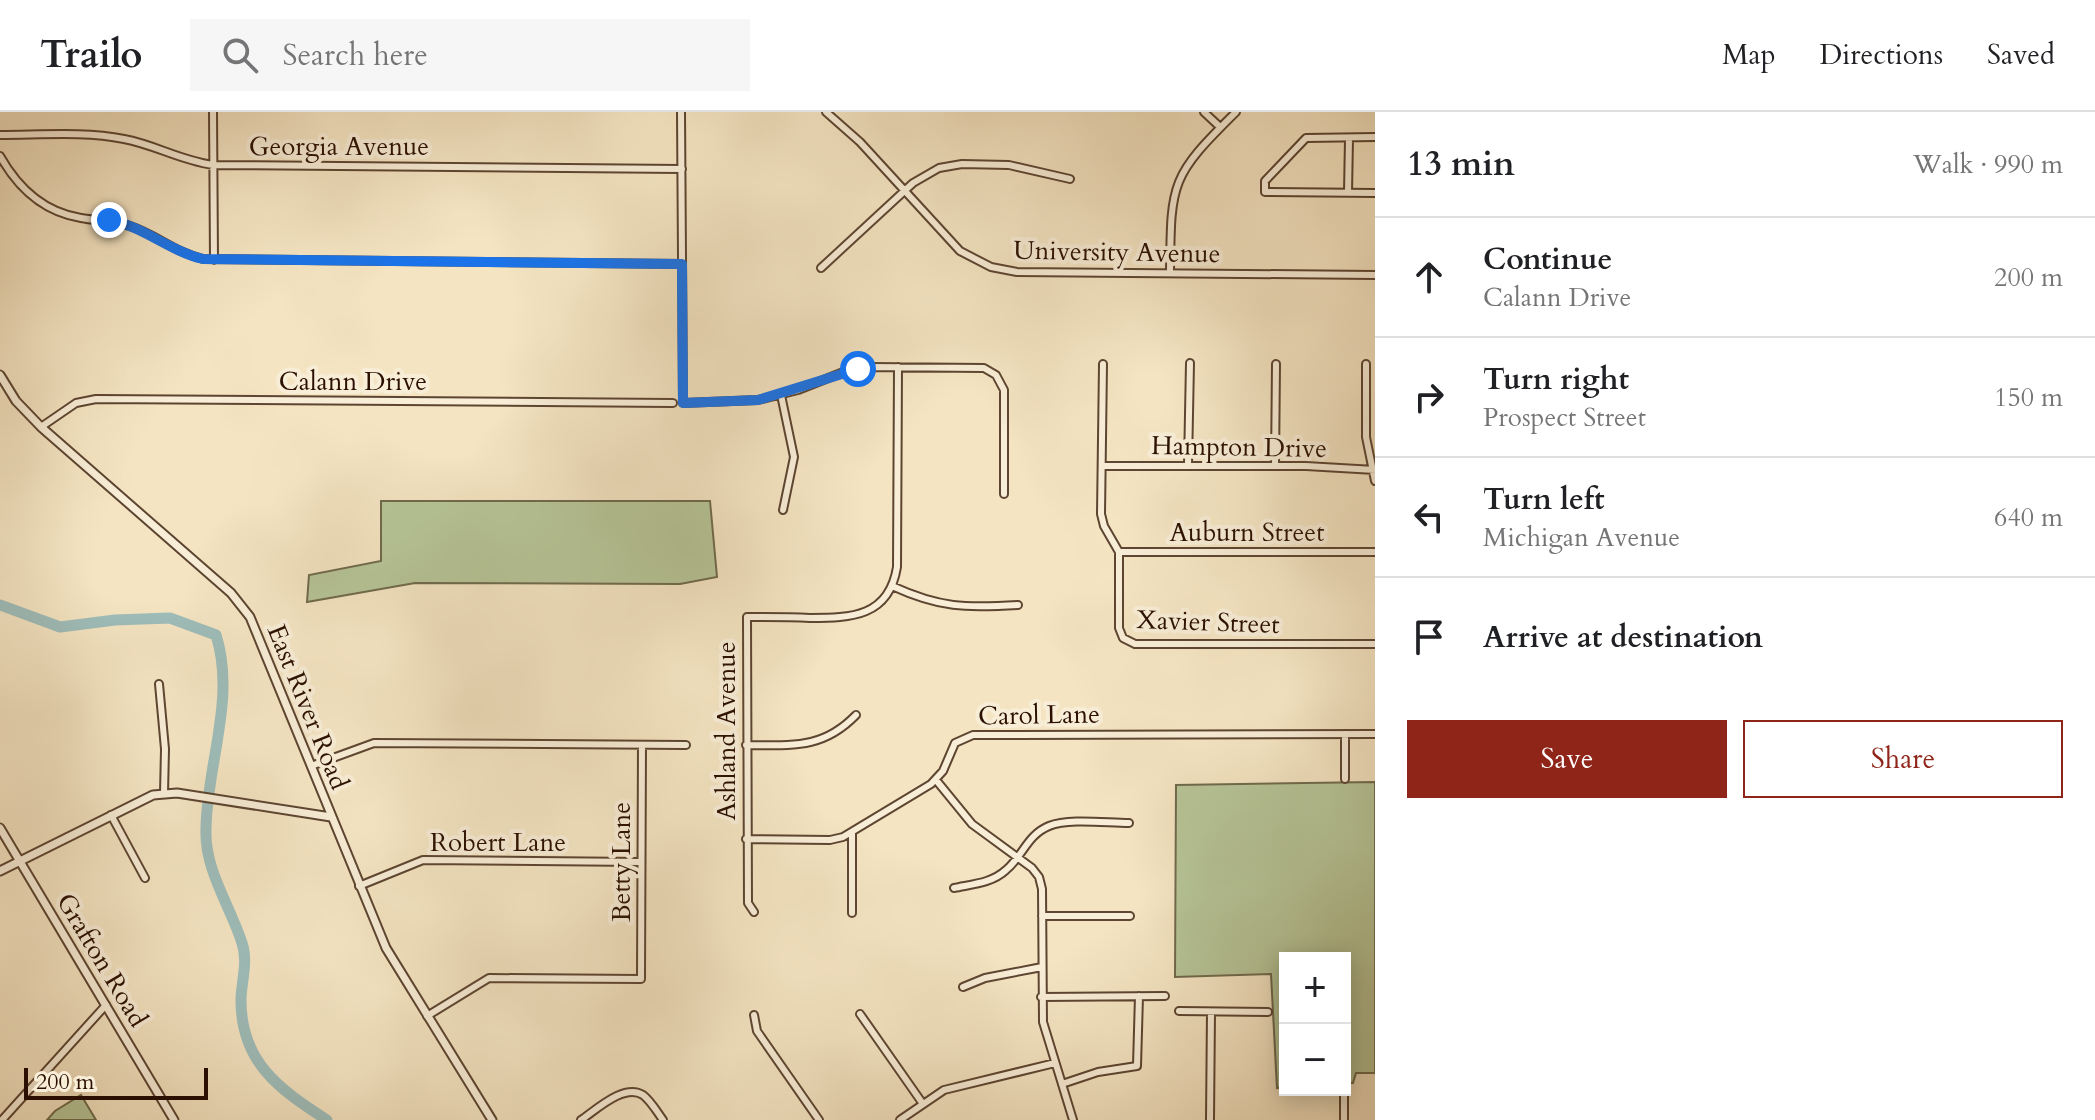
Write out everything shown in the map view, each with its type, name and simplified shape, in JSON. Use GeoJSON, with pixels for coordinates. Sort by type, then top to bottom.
{"type":"FeatureCollection","features":[{"type":"Feature","properties":{"kind":"street"},"geometry":{"type":"LineString","coordinates":[[213,112],[214,260]]}},
{"type":"Feature","properties":{"kind":"street"},"geometry":{"type":"LineString","coordinates":[[681,112],[683,403],[740,403],[781,395],[846,371],[871,367],[976,367],[993,372],[1004,390],[1004,494]]}},
{"type":"Feature","properties":{"kind":"street","name":"University Avenue"},"geometry":{"type":"LineString","coordinates":[[826,112],[854,136],[960,251],[991,267],[1017,272],[1375,275]]}},
{"type":"Feature","properties":{"kind":"street"},"geometry":{"type":"LineString","coordinates":[[1204,112],[1220,127]]}},
{"type":"Feature","properties":{"kind":"street"},"geometry":{"type":"LineString","coordinates":[[1170,273],[1171,208],[1177,183],[1195,153],[1236,112]]}},
{"type":"Feature","properties":{"kind":"street","name":"Georgia Avenue"},"geometry":{"type":"LineString","coordinates":[[0,135],[112,137],[135,141],[181,159],[213,165],[682,169]]}},
{"type":"Feature","properties":{"kind":"street"},"geometry":{"type":"LineString","coordinates":[[1375,137],[1306,138],[1265,181],[1265,192],[1375,193]]}},
{"type":"Feature","properties":{"kind":"street"},"geometry":{"type":"LineString","coordinates":[[1348,192],[1349,139]]}},
{"type":"Feature","properties":{"kind":"street"},"geometry":{"type":"LineString","coordinates":[[0,156],[22,187],[52,209],[79,218],[125,224],[181,253],[214,260],[682,264]]}},
{"type":"Feature","properties":{"kind":"street"},"geometry":{"type":"LineString","coordinates":[[821,268],[904,191],[932,171],[962,164],[1009,165],[1070,179]]}},
{"type":"Feature","properties":{"kind":"street"},"geometry":{"type":"LineString","coordinates":[[1188,465],[1190,363]]}},
{"type":"Feature","properties":{"kind":"street","name":"Xavier Street"},"geometry":{"type":"LineString","coordinates":[[1103,364],[1102,520],[1119,552],[1119,628],[1123,638],[1130,643],[1375,644]]}},
{"type":"Feature","properties":{"kind":"street"},"geometry":{"type":"LineString","coordinates":[[1275,465],[1276,364]]}},
{"type":"Feature","properties":{"kind":"street"},"geometry":{"type":"LineString","coordinates":[[1366,364],[1366,437],[1375,481]]}},
{"type":"Feature","properties":{"kind":"street"},"geometry":{"type":"LineString","coordinates":[[898,367],[897,567],[892,586],[946,605],[1018,605]]}},
{"type":"Feature","properties":{"kind":"street","name":"East River Road"},"geometry":{"type":"LineString","coordinates":[[0,375],[11,395],[41,427],[242,605],[257,630],[386,948],[492,1120]]}},
{"type":"Feature","properties":{"kind":"street"},"geometry":{"type":"LineString","coordinates":[[781,395],[794,457],[783,510]]}},
{"type":"Feature","properties":{"kind":"street","name":"Calann Drive"},"geometry":{"type":"LineString","coordinates":[[41,427],[76,403],[96,399],[673,403]]}},
{"type":"Feature","properties":{"kind":"street","name":"Hampton Drive"},"geometry":{"type":"LineString","coordinates":[[1102,466],[1275,465],[1374,470]]}},
{"type":"Feature","properties":{"kind":"street","name":"Auburn Street"},"geometry":{"type":"LineString","coordinates":[[1119,552],[1375,552]]}},
{"type":"Feature","properties":{"kind":"street","name":"Ashland Avenue"},"geometry":{"type":"LineString","coordinates":[[754,912],[748,903],[746,839],[747,617],[855,616],[877,605],[892,586]]}},
{"type":"Feature","properties":{"kind":"street"},"geometry":{"type":"LineString","coordinates":[[159,684],[165,749],[164,794]]}},
{"type":"Feature","properties":{"kind":"street"},"geometry":{"type":"LineString","coordinates":[[746,745],[812,743],[832,735],[856,715]]}},
{"type":"Feature","properties":{"kind":"street"},"geometry":{"type":"LineString","coordinates":[[1345,734],[1345,779]]}},
{"type":"Feature","properties":{"kind":"street","name":"Carol Lane"},"geometry":{"type":"LineString","coordinates":[[936,780],[955,743],[973,735],[1375,734]]}},
{"type":"Feature","properties":{"kind":"street"},"geometry":{"type":"LineString","coordinates":[[311,766],[374,743],[686,745]]}},
{"type":"Feature","properties":{"kind":"street","name":"Betty Lane"},"geometry":{"type":"LineString","coordinates":[[427,1016],[489,978],[641,979],[642,745]]}},
{"type":"Feature","properties":{"kind":"street"},"geometry":{"type":"LineString","coordinates":[[746,839],[830,840],[852,833],[936,780],[972,824],[1032,868],[1039,877],[1043,1022],[1073,1120]]}},
{"type":"Feature","properties":{"kind":"street"},"geometry":{"type":"LineString","coordinates":[[0,871],[153,795],[192,795],[331,817]]}},
{"type":"Feature","properties":{"kind":"street"},"geometry":{"type":"LineString","coordinates":[[111,815],[145,878]]}},
{"type":"Feature","properties":{"kind":"street"},"geometry":{"type":"LineString","coordinates":[[954,888],[993,879],[1006,871],[1031,838],[1052,825],[1129,823]]}},
{"type":"Feature","properties":{"kind":"street","name":"Grafton Road"},"geometry":{"type":"LineString","coordinates":[[0,828],[174,1120]]}},
{"type":"Feature","properties":{"kind":"street"},"geometry":{"type":"LineString","coordinates":[[852,833],[852,913]]}},
{"type":"Feature","properties":{"kind":"street","name":"Robert Lane"},"geometry":{"type":"LineString","coordinates":[[359,886],[423,860],[641,862]]}},
{"type":"Feature","properties":{"kind":"street"},"geometry":{"type":"LineString","coordinates":[[1042,916],[1130,916]]}},
{"type":"Feature","properties":{"kind":"street"},"geometry":{"type":"LineString","coordinates":[[963,987],[985,978],[1042,967]]}},
{"type":"Feature","properties":{"kind":"street"},"geometry":{"type":"LineString","coordinates":[[1062,1084],[1098,1072],[1137,1066],[1139,996]]}},
{"type":"Feature","properties":{"kind":"street"},"geometry":{"type":"LineString","coordinates":[[1041,997],[1165,996]]}},
{"type":"Feature","properties":{"kind":"street"},"geometry":{"type":"LineString","coordinates":[[2,1120],[106,1005]]}},
{"type":"Feature","properties":{"kind":"street"},"geometry":{"type":"LineString","coordinates":[[1179,1011],[1268,1012]]}},
{"type":"Feature","properties":{"kind":"street"},"geometry":{"type":"LineString","coordinates":[[1210,1120],[1211,1012]]}},
{"type":"Feature","properties":{"kind":"street"},"geometry":{"type":"LineString","coordinates":[[860,1014],[923,1104]]}},
{"type":"Feature","properties":{"kind":"street"},"geometry":{"type":"LineString","coordinates":[[754,1015],[757,1031],[819,1120]]}},
{"type":"Feature","properties":{"kind":"street"},"geometry":{"type":"LineString","coordinates":[[900,1120],[953,1087],[1055,1063]]}},
{"type":"Feature","properties":{"kind":"street"},"geometry":{"type":"LineString","coordinates":[[581,1120],[631,1091],[645,1097],[663,1120]]}},
{"type":"Feature","properties":{"kind":"street"},"geometry":{"type":"LineString","coordinates":[[1344,1096],[1344,1120]]}},
{"type":"Feature","properties":{"kind":"green space"},"geometry":{"type":"Polygon","coordinates":[[[381,501],[710,501],[717,577],[680,584],[415,583],[307,602],[309,575],[381,561],[381,501]]]}},
{"type":"Feature","properties":{"kind":"green space"},"geometry":{"type":"Polygon","coordinates":[[[1375,782],[1375,1073],[1356,1073],[1351,1083],[1351,952],[1279,952],[1279,1088],[1271,974],[1175,977],[1176,785],[1375,782]]]}},
{"type":"Feature","properties":{"kind":"green space"},"geometry":{"type":"Polygon","coordinates":[[[81,1095],[96,1120],[47,1120],[55,1111],[81,1095]]]}},
{"type":"Feature","properties":{"kind":"waterway"},"geometry":{"type":"LineString","coordinates":[[0,605],[60,627],[115,620],[170,618],[216,635],[221,659],[222,707],[208,804],[206,843],[213,873],[244,950],[242,1020],[247,1040],[266,1071],[278,1085],[327,1120]]}},
{"type":"Feature","properties":{"kind":"route"},"geometry":{"type":"LineString","coordinates":[[109,220],[133,226],[172,249],[203,259],[682,264],[683,403],[758,400],[858,369]]}}]}
